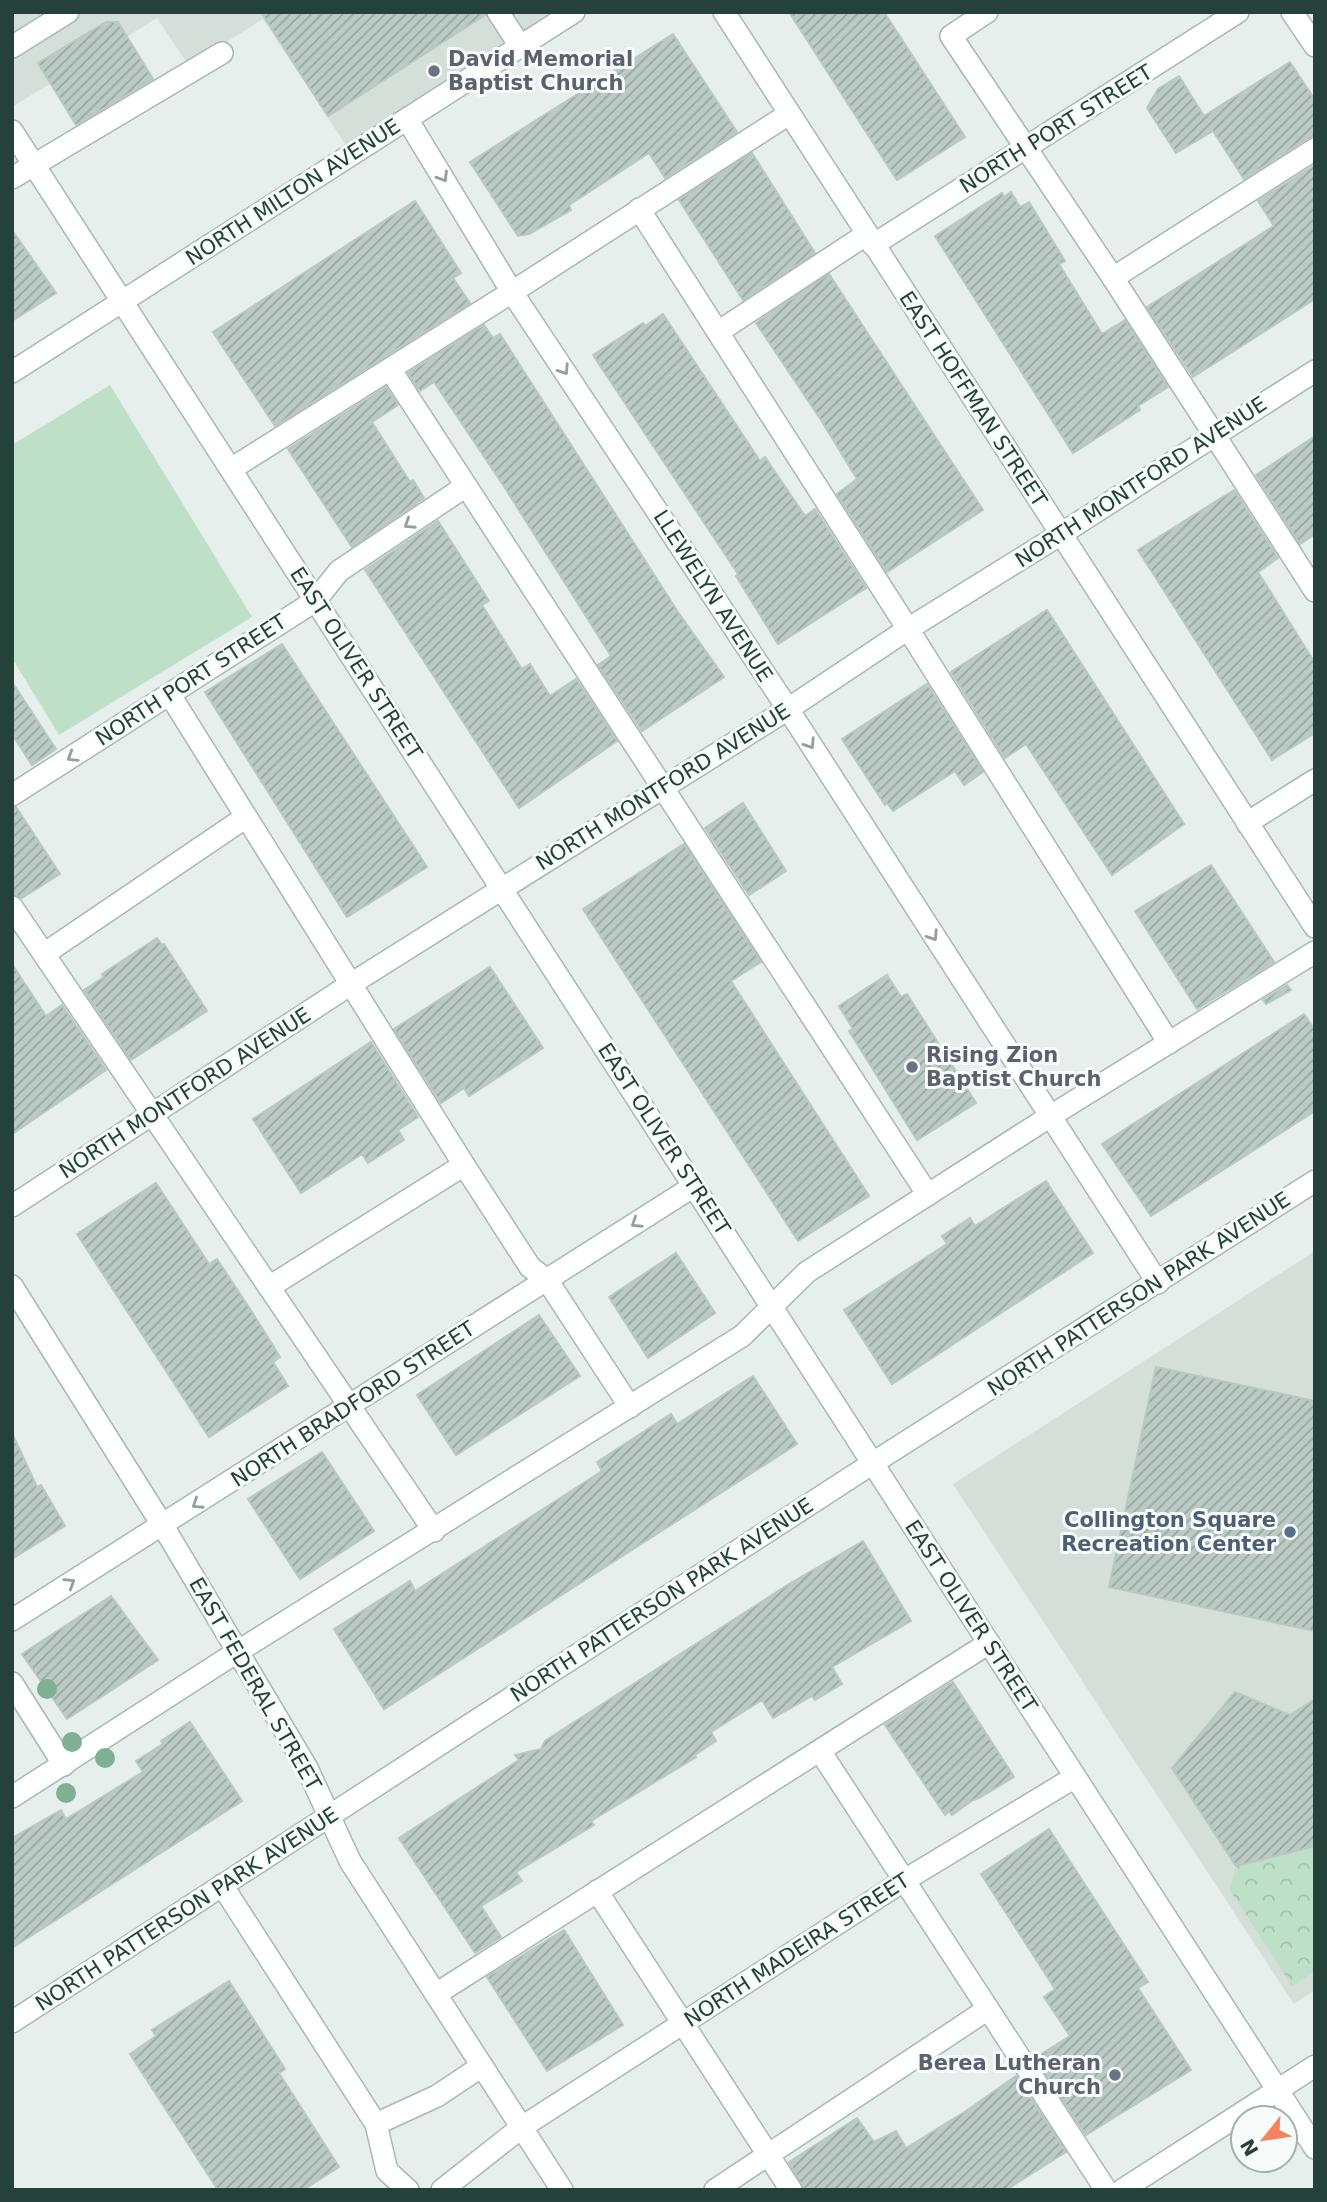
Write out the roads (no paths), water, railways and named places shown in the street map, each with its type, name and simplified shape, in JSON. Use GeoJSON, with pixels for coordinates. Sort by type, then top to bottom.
{"type":"FeatureCollection","features":[{"type":"Feature","properties":{"kind":"street"},"geometry":{"type":"LineString","coordinates":[[12,47],[68,12]]}},
{"type":"Feature","properties":{"kind":"street"},"geometry":{"type":"LineString","coordinates":[[498,12],[520,46]]}},
{"type":"Feature","properties":{"kind":"street","name":"NORTH MILTON AVENUE"},"geometry":{"type":"LineString","coordinates":[[12,372],[573,12]]}},
{"type":"Feature","properties":{"kind":"street","name":"EAST HOFFMAN STREET"},"geometry":{"type":"LineString","coordinates":[[724,12],[1315,927]]}},
{"type":"Feature","properties":{"kind":"street"},"geometry":{"type":"LineString","coordinates":[[987,12],[951,36],[1113,278],[1315,591]]}},
{"type":"Feature","properties":{"kind":"street","name":"NORTH PORT STREET"},"geometry":{"type":"LineString","coordinates":[[718,332],[1026,148],[1238,12]]}},
{"type":"Feature","properties":{"kind":"street"},"geometry":{"type":"LineString","coordinates":[[1292,12],[1315,46]]}},
{"type":"Feature","properties":{"kind":"street"},"geometry":{"type":"LineString","coordinates":[[12,178],[222,53]]}},
{"type":"Feature","properties":{"kind":"street"},"geometry":{"type":"LineString","coordinates":[[231,468],[789,114]]}},
{"type":"Feature","properties":{"kind":"street","name":"LLEWELYN AVENUE"},"geometry":{"type":"LineString","coordinates":[[407,119],[512,292],[788,709],[1158,1283]]}},
{"type":"Feature","properties":{"kind":"street","name":"EAST OLIVER STREET"},"geometry":{"type":"LineString","coordinates":[[12,131],[1315,2148]]}},
{"type":"Feature","properties":{"kind":"street"},"geometry":{"type":"LineString","coordinates":[[1113,278],[1315,149]]}},
{"type":"Feature","properties":{"kind":"street"},"geometry":{"type":"LineString","coordinates":[[639,209],[1169,1043]]}},
{"type":"Feature","properties":{"kind":"street"},"geometry":{"type":"LineString","coordinates":[[390,369],[928,1195]]}},
{"type":"Feature","properties":{"kind":"street","name":"NORTH MONTFORD AVENUE"},"geometry":{"type":"LineString","coordinates":[[12,1206],[351,984],[788,709],[908,629],[1315,371]]}},
{"type":"Feature","properties":{"kind":"street","name":"NORTH PORT STREET"},"geometry":{"type":"LineString","coordinates":[[12,795],[315,601],[339,570],[466,486]]}},
{"type":"Feature","properties":{"kind":"street"},"geometry":{"type":"LineString","coordinates":[[170,695],[464,1165],[530,1267],[547,1280],[630,1407]]}},
{"type":"Feature","properties":{"kind":"street"},"geometry":{"type":"LineString","coordinates":[[1247,823],[1315,780]]}},
{"type":"Feature","properties":{"kind":"street"},"geometry":{"type":"LineString","coordinates":[[44,954],[246,817]]}},
{"type":"Feature","properties":{"kind":"street"},"geometry":{"type":"LineString","coordinates":[[12,907],[434,1531]]}},
{"type":"Feature","properties":{"kind":"street"},"geometry":{"type":"LineString","coordinates":[[12,1797],[237,1652],[742,1336],[807,1272],[1049,1117],[1315,952]]}},
{"type":"Feature","properties":{"kind":"street"},"geometry":{"type":"LineString","coordinates":[[269,1287],[464,1165]]}},
{"type":"Feature","properties":{"kind":"street","name":"NORTH PATTERSON PARK AVENUE"},"geometry":{"type":"LineString","coordinates":[[12,2022],[1315,1181]]}},
{"type":"Feature","properties":{"kind":"street","name":"NORTH BRADFORD STREET"},"geometry":{"type":"LineString","coordinates":[[12,1619],[163,1526],[694,1186]]}},
{"type":"Feature","properties":{"kind":"street","name":"EAST FEDERAL STREET"},"geometry":{"type":"LineString","coordinates":[[12,1286],[163,1526],[307,1768],[351,1861],[562,2190]]}},
{"type":"Feature","properties":{"kind":"street"},"geometry":{"type":"LineString","coordinates":[[436,1994],[989,1643]]}},
{"type":"Feature","properties":{"kind":"street"},"geometry":{"type":"LineString","coordinates":[[12,1684],[64,1765]]}},
{"type":"Feature","properties":{"kind":"street"},"geometry":{"type":"LineString","coordinates":[[820,1751],[1106,2190]]}},
{"type":"Feature","properties":{"kind":"street","name":"NORTH MADEIRA STREET"},"geometry":{"type":"LineString","coordinates":[[442,2190],[522,2127],[905,1880],[1075,1777]]}},
{"type":"Feature","properties":{"kind":"street"},"geometry":{"type":"LineString","coordinates":[[222,1885],[376,2124],[387,2171],[408,2190]]}},
{"type":"Feature","properties":{"kind":"street"},"geometry":{"type":"LineString","coordinates":[[597,1891],[791,2190]]}},
{"type":"Feature","properties":{"kind":"street"},"geometry":{"type":"LineString","coordinates":[[715,2190],[988,2009]]}},
{"type":"Feature","properties":{"kind":"street"},"geometry":{"type":"LineString","coordinates":[[376,2124],[437,2096],[482,2066]]}},
{"type":"Feature","properties":{"kind":"street"},"geometry":{"type":"LineString","coordinates":[[1122,2190],[1315,2066]]}},
{"type":"Feature","properties":{"kind":"place","name":"David Memorial Baptist Church"},"geometry":{"type":"Point","coordinates":[434,71]}},
{"type":"Feature","properties":{"kind":"place","name":"Rising Zion Baptist Church"},"geometry":{"type":"Point","coordinates":[912,1067]}},
{"type":"Feature","properties":{"kind":"place","name":"Collington Square Recreation Center"},"geometry":{"type":"Point","coordinates":[1290,1532]}},
{"type":"Feature","properties":{"kind":"place","name":"Berea Lutheran Church"},"geometry":{"type":"Point","coordinates":[1115,2075]}}]}
